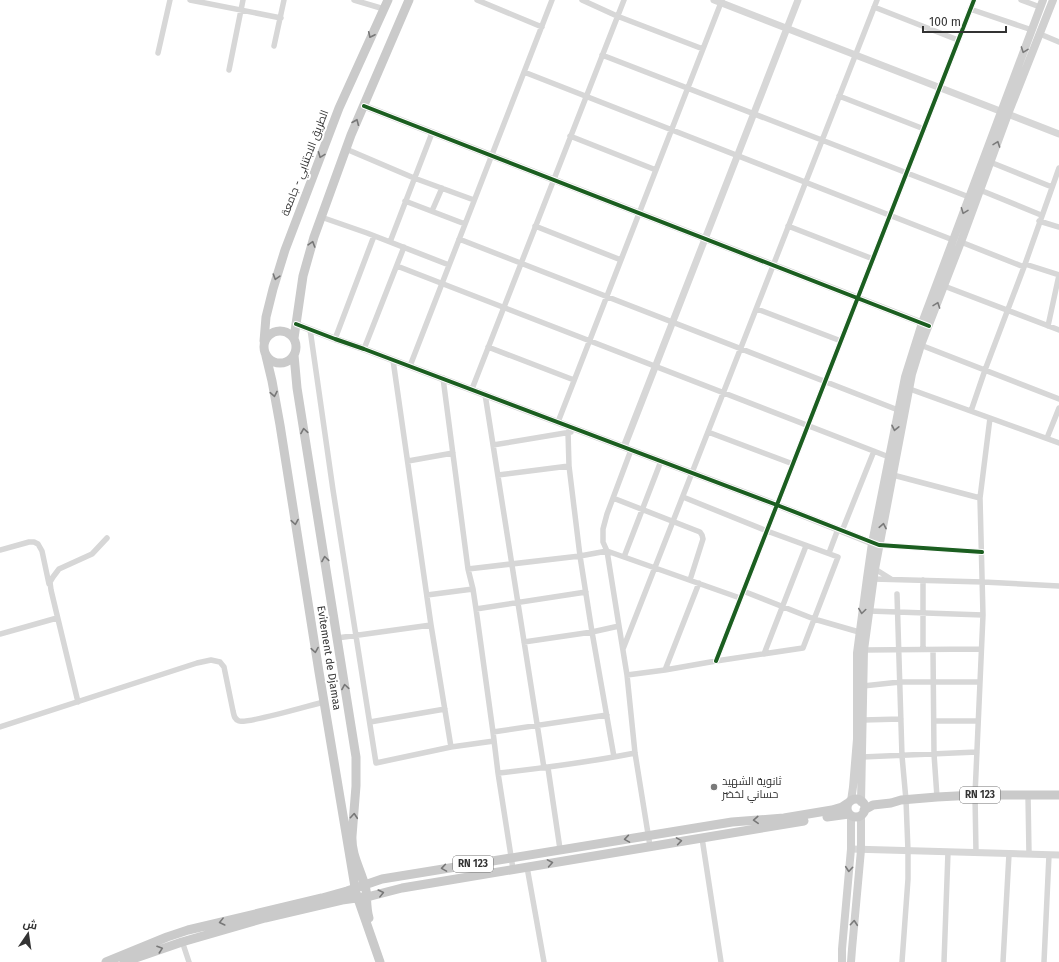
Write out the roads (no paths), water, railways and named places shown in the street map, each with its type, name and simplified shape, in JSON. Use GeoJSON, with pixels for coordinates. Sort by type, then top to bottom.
{"type":"FeatureCollection","features":[{"type":"Feature","properties":{"kind":"main road","name":"الطريق الاجتنابي - جامعة"},"geometry":{"type":"LineString","coordinates":[[264,341],[266,317],[285,250],[339,108],[388,0]]}},
{"type":"Feature","properties":{"kind":"main road"},"geometry":{"type":"LineString","coordinates":[[294,338],[304,276],[312,243],[346,149],[409,0]]}},
{"type":"Feature","properties":{"kind":"main road"},"geometry":{"type":"LineString","coordinates":[[925,325],[944,286],[969,197],[1054,0]]}},
{"type":"Feature","properties":{"kind":"main road"},"geometry":{"type":"LineString","coordinates":[[842,962],[851,849],[850,815],[847,809],[853,788],[857,739],[857,653],[859,632],[870,579],[898,410],[912,374],[918,345],[925,325],[957,241],[980,190],[990,162],[1004,113],[1041,4]]}},
{"type":"Feature","properties":{"kind":"main road"},"geometry":{"type":"LineString","coordinates":[[278,330],[284,331],[290,333],[294,338],[296,349],[290,360],[284,363],[277,363],[266,356],[263,349],[264,341],[272,332],[278,330]]}},
{"type":"Feature","properties":{"kind":"main road","name":"Evitement de Djamaa"},"geometry":{"type":"LineString","coordinates":[[294,355],[297,388],[355,747],[357,766],[352,844],[356,862],[366,890],[361,897]]}},
{"type":"Feature","properties":{"kind":"main road","name":"Evitement de Djamaa"},"geometry":{"type":"LineString","coordinates":[[266,356],[279,418],[355,888],[367,908],[386,962]]}},
{"type":"Feature","properties":{"kind":"main road"},"geometry":{"type":"LineString","coordinates":[[851,962],[861,850],[864,650],[869,611],[870,579],[875,568],[876,544],[893,475],[906,388]]}},
{"type":"Feature","properties":{"kind":"main road","name":"RN 123"},"geometry":{"type":"LineString","coordinates":[[862,808],[875,800],[889,799],[904,800],[975,795],[1059,796]]}},
{"type":"Feature","properties":{"kind":"main road"},"geometry":{"type":"LineString","coordinates":[[850,802],[857,800],[862,808]]}},
{"type":"Feature","properties":{"kind":"main road","name":"RN 123"},"geometry":{"type":"LineString","coordinates":[[106,962],[180,937],[263,912],[322,898],[382,879],[736,821],[776,819],[836,810],[850,802]]}},
{"type":"Feature","properties":{"kind":"main road"},"geometry":{"type":"LineString","coordinates":[[850,815],[858,817],[862,808]]}},
{"type":"Feature","properties":{"kind":"main road","name":"RN 123"},"geometry":{"type":"LineString","coordinates":[[124,962],[180,937],[342,900],[402,888],[650,846],[850,815]]}},
{"type":"Feature","properties":{"kind":"main road","name":"Evitement de Djamaa"},"geometry":{"type":"LineString","coordinates":[[361,897],[380,962]]}},
{"type":"Feature","properties":{"kind":"main road"},"geometry":{"type":"LineString","coordinates":[[842,950],[852,949]]}},
{"type":"Feature","properties":{"kind":"street"},"geometry":{"type":"LineString","coordinates":[[158,52],[170,0]]}},
{"type":"Feature","properties":{"kind":"street"},"geometry":{"type":"LineString","coordinates":[[190,0],[281,18]]}},
{"type":"Feature","properties":{"kind":"street"},"geometry":{"type":"LineString","coordinates":[[229,70],[243,0]]}},
{"type":"Feature","properties":{"kind":"street"},"geometry":{"type":"LineString","coordinates":[[274,46],[284,0]]}},
{"type":"Feature","properties":{"kind":"street"},"geometry":{"type":"LineString","coordinates":[[354,0],[384,9]]}},
{"type":"Feature","properties":{"kind":"street"},"geometry":{"type":"LineString","coordinates":[[477,0],[542,27]]}},
{"type":"Feature","properties":{"kind":"street"},"geometry":{"type":"LineString","coordinates":[[410,366],[552,0]]}},
{"type":"Feature","properties":{"kind":"street"},"geometry":{"type":"LineString","coordinates":[[582,0],[617,16],[703,49]]}},
{"type":"Feature","properties":{"kind":"street"},"geometry":{"type":"LineString","coordinates":[[472,390],[624,0]]}},
{"type":"Feature","properties":{"kind":"street"},"geometry":{"type":"LineString","coordinates":[[714,0],[722,1],[787,29],[1059,134]]}},
{"type":"Feature","properties":{"kind":"street"},"geometry":{"type":"LineString","coordinates":[[650,846],[635,753],[627,675],[607,551],[604,542],[604,529],[607,514],[614,498],[627,448],[655,366],[798,0]]}},
{"type":"Feature","properties":{"kind":"street"},"geometry":{"type":"LineString","coordinates":[[623,649],[757,309],[876,0]]}},
{"type":"Feature","properties":{"kind":"street"},"geometry":{"type":"LineString","coordinates":[[716,660],[974,0]]}},
{"type":"Feature","properties":{"kind":"street"},"geometry":{"type":"LineString","coordinates":[[1021,0],[1041,4]]}},
{"type":"Feature","properties":{"kind":"street"},"geometry":{"type":"LineString","coordinates":[[558,422],[722,1]]}},
{"type":"Feature","properties":{"kind":"street"},"geometry":{"type":"LineString","coordinates":[[874,7],[958,40]]}},
{"type":"Feature","properties":{"kind":"street"},"geometry":{"type":"LineString","coordinates":[[970,9],[1032,30]]}},
{"type":"Feature","properties":{"kind":"street"},"geometry":{"type":"LineString","coordinates":[[1040,34],[1059,42]]}},
{"type":"Feature","properties":{"kind":"street"},"geometry":{"type":"LineString","coordinates":[[602,54],[969,197]]}},
{"type":"Feature","properties":{"kind":"street"},"geometry":{"type":"LineString","coordinates":[[524,72],[890,216],[1024,266],[1059,275],[1048,326]]}},
{"type":"Feature","properties":{"kind":"street"},"geometry":{"type":"LineString","coordinates":[[839,96],[924,128]]}},
{"type":"Feature","properties":{"kind":"street"},"geometry":{"type":"LineString","coordinates":[[364,106],[925,325]]}},
{"type":"Feature","properties":{"kind":"street"},"geometry":{"type":"LineString","coordinates":[[390,242],[432,133]]}},
{"type":"Feature","properties":{"kind":"street"},"geometry":{"type":"LineString","coordinates":[[570,136],[656,170]]}},
{"type":"Feature","properties":{"kind":"street"},"geometry":{"type":"LineString","coordinates":[[346,149],[414,178],[474,200]]}},
{"type":"Feature","properties":{"kind":"street"},"geometry":{"type":"LineString","coordinates":[[990,162],[1052,187]]}},
{"type":"Feature","properties":{"kind":"street"},"geometry":{"type":"LineString","coordinates":[[971,411],[1040,218],[1059,171]]}},
{"type":"Feature","properties":{"kind":"street"},"geometry":{"type":"LineString","coordinates":[[432,211],[442,188]]}},
{"type":"Feature","properties":{"kind":"street"},"geometry":{"type":"LineString","coordinates":[[980,190],[1059,227]]}},
{"type":"Feature","properties":{"kind":"street"},"geometry":{"type":"LineString","coordinates":[[405,202],[465,224]]}},
{"type":"Feature","properties":{"kind":"street"},"geometry":{"type":"LineString","coordinates":[[321,217],[449,265]]}},
{"type":"Feature","properties":{"kind":"street"},"geometry":{"type":"LineString","coordinates":[[535,226],[621,260]]}},
{"type":"Feature","properties":{"kind":"street"},"geometry":{"type":"LineString","coordinates":[[788,226],[873,259]]}},
{"type":"Feature","properties":{"kind":"street"},"geometry":{"type":"LineString","coordinates":[[334,339],[374,236]]}},
{"type":"Feature","properties":{"kind":"street"},"geometry":{"type":"LineString","coordinates":[[459,239],[898,410]]}},
{"type":"Feature","properties":{"kind":"street"},"geometry":{"type":"LineString","coordinates":[[364,349],[404,247]]}},
{"type":"Feature","properties":{"kind":"street"},"geometry":{"type":"LineString","coordinates":[[397,266],[889,457]]}},
{"type":"Feature","properties":{"kind":"street"},"geometry":{"type":"LineString","coordinates":[[944,286],[1059,330]]}},
{"type":"Feature","properties":{"kind":"street"},"geometry":{"type":"LineString","coordinates":[[757,309],[841,341]]}},
{"type":"Feature","properties":{"kind":"street"},"geometry":{"type":"LineString","coordinates":[[296,324],[485,394],[876,544],[982,552]]}},
{"type":"Feature","properties":{"kind":"street"},"geometry":{"type":"LineString","coordinates":[[310,329],[333,490],[376,763],[450,747],[494,741]]}},
{"type":"Feature","properties":{"kind":"street"},"geometry":{"type":"LineString","coordinates":[[918,345],[1059,399]]}},
{"type":"Feature","properties":{"kind":"street"},"geometry":{"type":"LineString","coordinates":[[488,347],[574,380]]}},
{"type":"Feature","properties":{"kind":"street"},"geometry":{"type":"LineString","coordinates":[[393,360],[450,747]]}},
{"type":"Feature","properties":{"kind":"street"},"geometry":{"type":"LineString","coordinates":[[442,378],[468,569],[473,589],[498,773],[513,869]]}},
{"type":"Feature","properties":{"kind":"street"},"geometry":{"type":"LineString","coordinates":[[906,388],[1059,443]]}},
{"type":"Feature","properties":{"kind":"street"},"geometry":{"type":"LineString","coordinates":[[485,394],[524,642],[560,849]]}},
{"type":"Feature","properties":{"kind":"street"},"geometry":{"type":"LineString","coordinates":[[1047,438],[1059,408]]}},
{"type":"Feature","properties":{"kind":"street"},"geometry":{"type":"LineString","coordinates":[[976,853],[975,795],[983,615],[980,498],[990,418]]}},
{"type":"Feature","properties":{"kind":"street"},"geometry":{"type":"LineString","coordinates":[[493,444],[579,430]]}},
{"type":"Feature","properties":{"kind":"street"},"geometry":{"type":"LineString","coordinates":[[568,432],[569,466],[580,556],[614,757]]}},
{"type":"Feature","properties":{"kind":"street"},"geometry":{"type":"LineString","coordinates":[[708,432],[793,464]]}},
{"type":"Feature","properties":{"kind":"street"},"geometry":{"type":"LineString","coordinates":[[829,553],[874,451]]}},
{"type":"Feature","properties":{"kind":"street"},"geometry":{"type":"LineString","coordinates":[[408,461],[453,453]]}},
{"type":"Feature","properties":{"kind":"street"},"geometry":{"type":"LineString","coordinates":[[624,557],[661,461]]}},
{"type":"Feature","properties":{"kind":"street"},"geometry":{"type":"LineString","coordinates":[[498,475],[569,466]]}},
{"type":"Feature","properties":{"kind":"street"},"geometry":{"type":"LineString","coordinates":[[893,475],[980,498]]}},
{"type":"Feature","properties":{"kind":"street"},"geometry":{"type":"LineString","coordinates":[[627,675],[665,670],[716,660],[803,648],[838,557],[806,546],[683,497]]}},
{"type":"Feature","properties":{"kind":"street"},"geometry":{"type":"LineString","coordinates":[[614,498],[700,532],[703,539],[690,580]]}},
{"type":"Feature","properties":{"kind":"street"},"geometry":{"type":"LineString","coordinates":[[51,590],[50,582],[60,570],[92,554],[107,538]]}},
{"type":"Feature","properties":{"kind":"street"},"geometry":{"type":"LineString","coordinates":[[0,550],[34,542],[38,544],[42,551],[78,702]]}},
{"type":"Feature","properties":{"kind":"street"},"geometry":{"type":"LineString","coordinates":[[764,654],[806,546]]}},
{"type":"Feature","properties":{"kind":"street"},"geometry":{"type":"LineString","coordinates":[[468,569],[580,556],[607,551],[740,598]]}},
{"type":"Feature","properties":{"kind":"street"},"geometry":{"type":"LineString","coordinates":[[875,568],[893,580]]}},
{"type":"Feature","properties":{"kind":"street"},"geometry":{"type":"LineString","coordinates":[[870,579],[1059,586]]}},
{"type":"Feature","properties":{"kind":"street"},"geometry":{"type":"LineString","coordinates":[[923,580],[923,649]]}},
{"type":"Feature","properties":{"kind":"street"},"geometry":{"type":"LineString","coordinates":[[665,670],[699,584]]}},
{"type":"Feature","properties":{"kind":"street"},"geometry":{"type":"LineString","coordinates":[[427,595],[473,589]]}},
{"type":"Feature","properties":{"kind":"street"},"geometry":{"type":"LineString","coordinates":[[743,591],[814,619],[859,632]]}},
{"type":"Feature","properties":{"kind":"street"},"geometry":{"type":"LineString","coordinates":[[476,609],[586,592]]}},
{"type":"Feature","properties":{"kind":"street"},"geometry":{"type":"LineString","coordinates":[[897,594],[902,756],[908,851],[908,879],[902,962]]}},
{"type":"Feature","properties":{"kind":"street"},"geometry":{"type":"LineString","coordinates":[[869,611],[983,615]]}},
{"type":"Feature","properties":{"kind":"street"},"geometry":{"type":"LineString","coordinates":[[0,634],[57,618]]}},
{"type":"Feature","properties":{"kind":"street"},"geometry":{"type":"LineString","coordinates":[[337,638],[431,626]]}},
{"type":"Feature","properties":{"kind":"street"},"geometry":{"type":"LineString","coordinates":[[524,642],[592,632],[619,626]]}},
{"type":"Feature","properties":{"kind":"street"},"geometry":{"type":"LineString","coordinates":[[864,650],[981,649]]}},
{"type":"Feature","properties":{"kind":"street"},"geometry":{"type":"LineString","coordinates":[[932,650],[934,754],[937,797]]}},
{"type":"Feature","properties":{"kind":"street"},"geometry":{"type":"LineString","coordinates":[[0,727],[198,662],[211,660],[220,662],[224,667],[233,711],[237,720],[241,722],[324,702]]}},
{"type":"Feature","properties":{"kind":"street"},"geometry":{"type":"LineString","coordinates":[[863,686],[900,682],[980,682]]}},
{"type":"Feature","properties":{"kind":"street"},"geometry":{"type":"LineString","coordinates":[[370,722],[445,709]]}},
{"type":"Feature","properties":{"kind":"street"},"geometry":{"type":"LineString","coordinates":[[493,732],[607,715]]}},
{"type":"Feature","properties":{"kind":"street"},"geometry":{"type":"LineString","coordinates":[[863,720],[901,719]]}},
{"type":"Feature","properties":{"kind":"street"},"geometry":{"type":"LineString","coordinates":[[934,721],[978,721]]}},
{"type":"Feature","properties":{"kind":"street"},"geometry":{"type":"LineString","coordinates":[[862,757],[977,752]]}},
{"type":"Feature","properties":{"kind":"street"},"geometry":{"type":"LineString","coordinates":[[498,773],[546,768],[635,753]]}},
{"type":"Feature","properties":{"kind":"street"},"geometry":{"type":"LineString","coordinates":[[1028,795],[1029,854]]}},
{"type":"Feature","properties":{"kind":"street"},"geometry":{"type":"LineString","coordinates":[[702,838],[721,962]]}},
{"type":"Feature","properties":{"kind":"street"},"geometry":{"type":"LineString","coordinates":[[851,849],[1059,855]]}},
{"type":"Feature","properties":{"kind":"street"},"geometry":{"type":"LineString","coordinates":[[944,962],[948,852]]}},
{"type":"Feature","properties":{"kind":"street"},"geometry":{"type":"LineString","coordinates":[[1003,962],[1009,854]]}},
{"type":"Feature","properties":{"kind":"street"},"geometry":{"type":"LineString","coordinates":[[1044,962],[1049,855]]}},
{"type":"Feature","properties":{"kind":"street"},"geometry":{"type":"LineString","coordinates":[[527,867],[544,962]]}},
{"type":"Feature","properties":{"kind":"street"},"geometry":{"type":"LineString","coordinates":[[180,937],[189,962]]}},
{"type":"Feature","properties":{"kind":"place","name":"ثانوية الشهيد حساني لخضر"},"geometry":{"type":"Point","coordinates":[714,787]}}]}
